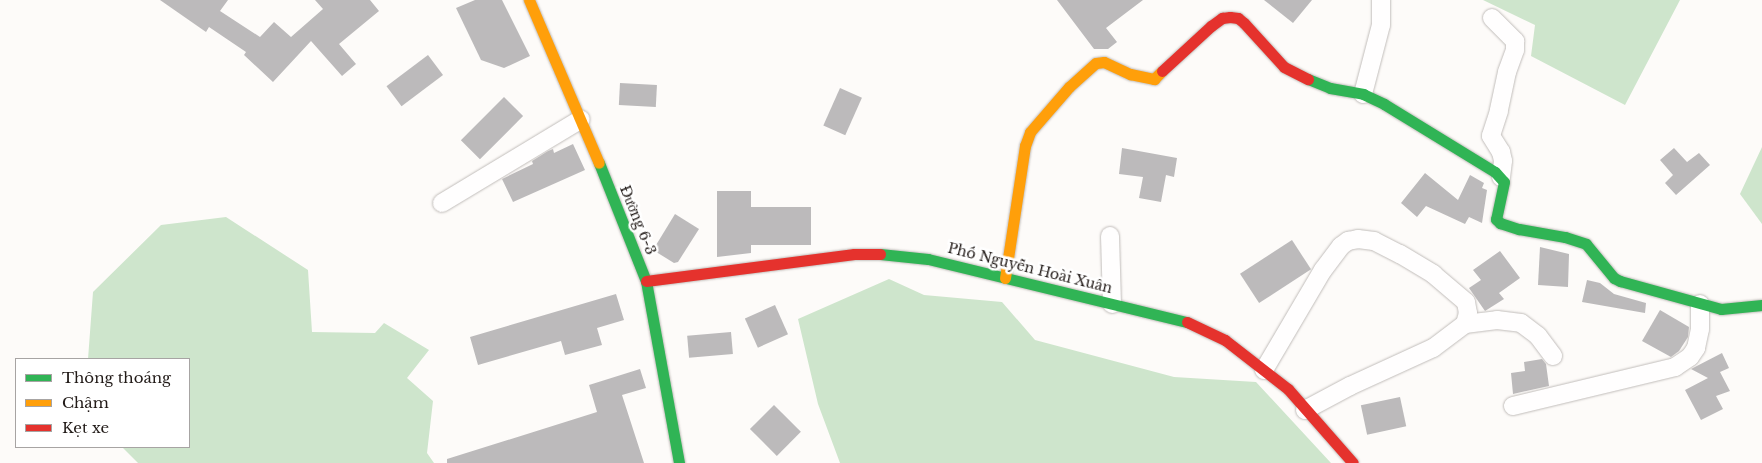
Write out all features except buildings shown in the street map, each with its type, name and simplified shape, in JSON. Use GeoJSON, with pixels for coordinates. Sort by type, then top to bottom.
{"type":"FeatureCollection","features":[{"type":"Feature","properties":{"kind":"street","name":"Đường 6-3"},"geometry":{"type":"LineString","coordinates":[[529,0],[581,119],[646,281],[679,463]]}},
{"type":"Feature","properties":{"kind":"street"},"geometry":{"type":"LineString","coordinates":[[1363,94],[1381,25],[1382,0]]}},
{"type":"Feature","properties":{"kind":"street"},"geometry":{"type":"LineString","coordinates":[[1005,278],[1025,146],[1030,132],[1069,87],[1096,63],[1104,62],[1136,76],[1154,79],[1222,18],[1238,18],[1284,67],[1292,73],[1330,88],[1363,94],[1384,104],[1501,177]]}},
{"type":"Feature","properties":{"kind":"street"},"geometry":{"type":"LineString","coordinates":[[1492,18],[1516,41],[1491,136],[1501,152],[1503,161],[1501,177],[1504,190],[1496,220],[1519,230],[1565,237],[1586,244],[1614,278],[1620,281],[1721,309],[1762,305]]}},
{"type":"Feature","properties":{"kind":"street"},"geometry":{"type":"LineString","coordinates":[[442,204],[581,119]]}},
{"type":"Feature","properties":{"kind":"street"},"geometry":{"type":"LineString","coordinates":[[1110,236],[1112,304]]}},
{"type":"Feature","properties":{"kind":"street"},"geometry":{"type":"LineString","coordinates":[[1264,370],[1323,270],[1340,246],[1348,241],[1358,239],[1374,241],[1433,274],[1466,302],[1468,313],[1465,324]]}},
{"type":"Feature","properties":{"kind":"street","name":"Phố Nguyễn Hoài Xuân"},"geometry":{"type":"LineString","coordinates":[[646,281],[854,254],[890,254],[928,258],[1194,324],[1225,340],[1288,389],[1353,463]]}},
{"type":"Feature","properties":{"kind":"street"},"geometry":{"type":"LineString","coordinates":[[1513,406],[1675,367],[1690,357],[1696,348],[1700,329],[1700,304]]}},
{"type":"Feature","properties":{"kind":"street"},"geometry":{"type":"LineString","coordinates":[[1305,410],[1350,386],[1426,352],[1465,324],[1497,320],[1521,323],[1538,336],[1552,356]]}},
{"type":"Feature","properties":{"kind":"green space"},"geometry":{"type":"Polygon","coordinates":[[[1483,0],[1680,0],[1625,105],[1531,56],[1535,25],[1483,0]]]}},
{"type":"Feature","properties":{"kind":"green space"},"geometry":{"type":"Polygon","coordinates":[[[1762,147],[1762,224],[1740,194],[1762,147]]]}},
{"type":"Feature","properties":{"kind":"green space"},"geometry":{"type":"Polygon","coordinates":[[[226,217],[308,270],[312,332],[375,333],[384,323],[429,350],[407,378],[433,401],[427,453],[434,463],[138,463],[123,448],[190,448],[190,358],[88,358],[93,292],[161,225],[226,217]]]}},
{"type":"Feature","properties":{"kind":"green space"},"geometry":{"type":"Polygon","coordinates":[[[889,279],[924,295],[1002,302],[1035,340],[1174,377],[1256,382],[1331,463],[840,463],[818,404],[798,319],[889,279]]]}},
{"type":"Feature","properties":{"kind":"traffic: fast"},"geometry":{"type":"LineString","coordinates":[[1308,79],[1330,88],[1363,94],[1384,104],[1495,172],[1504,182],[1496,219],[1500,223],[1519,229],[1565,237],[1586,244],[1614,278],[1620,281],[1721,309],[1762,305]]}},
{"type":"Feature","properties":{"kind":"traffic: fast"},"geometry":{"type":"LineString","coordinates":[[599,163],[646,281],[679,463]]}},
{"type":"Feature","properties":{"kind":"traffic: fast"},"geometry":{"type":"LineString","coordinates":[[880,254],[928,259],[1187,322]]}},
{"type":"Feature","properties":{"kind":"traffic: slow"},"geometry":{"type":"LineString","coordinates":[[529,0],[599,163]]}},
{"type":"Feature","properties":{"kind":"traffic: slow"},"geometry":{"type":"LineString","coordinates":[[1005,278],[1025,146],[1030,132],[1069,87],[1096,63],[1104,62],[1130,74],[1154,79],[1162,71]]}},
{"type":"Feature","properties":{"kind":"traffic: jam"},"geometry":{"type":"LineString","coordinates":[[1162,71],[1211,26],[1222,18],[1230,17],[1238,18],[1244,23],[1284,67],[1308,79]]}},
{"type":"Feature","properties":{"kind":"traffic: jam"},"geometry":{"type":"LineString","coordinates":[[646,281],[854,254],[880,254]]}},
{"type":"Feature","properties":{"kind":"traffic: jam"},"geometry":{"type":"LineString","coordinates":[[1187,322],[1225,340],[1288,389],[1353,463]]}}]}
